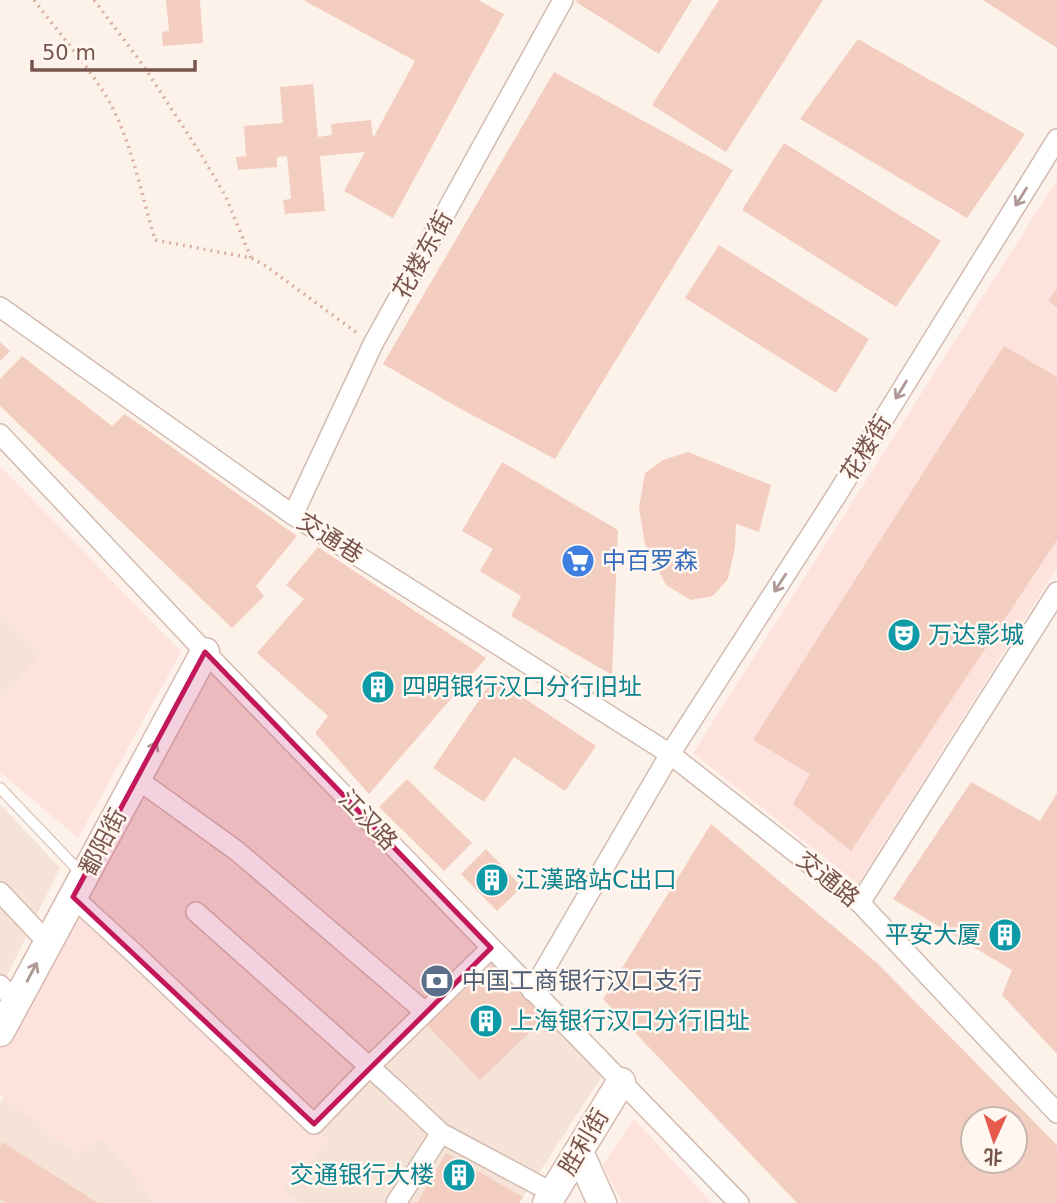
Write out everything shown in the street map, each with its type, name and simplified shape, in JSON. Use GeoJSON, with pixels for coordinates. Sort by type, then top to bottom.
{"type":"FeatureCollection","features":[{"type":"Feature","properties":{"kind":"street","name":"花楼东街"},"geometry":{"type":"LineString","coordinates":[[293,515],[373,344],[563,0]]}},
{"type":"Feature","properties":{"kind":"street","name":"花楼街"},"geometry":{"type":"LineString","coordinates":[[532,990],[670,754],[836,496],[1057,139]]}},
{"type":"Feature","properties":{"kind":"street","name":"交通巷"},"geometry":{"type":"LineString","coordinates":[[0,307],[293,515],[670,754]]}},
{"type":"Feature","properties":{"kind":"street","name":"江汉路"},"geometry":{"type":"LineString","coordinates":[[0,434],[205,652],[738,1203]]}},
{"type":"Feature","properties":{"kind":"street"},"geometry":{"type":"LineString","coordinates":[[860,903],[1057,592]]}},
{"type":"Feature","properties":{"kind":"street","name":"鄱阳街"},"geometry":{"type":"LineString","coordinates":[[0,1032],[8,994],[48,943],[205,652]]}},
{"type":"Feature","properties":{"kind":"street","name":"交通路"},"geometry":{"type":"LineString","coordinates":[[670,754],[860,903],[1057,1113]]}},
{"type":"Feature","properties":{"kind":"street"},"geometry":{"type":"LineString","coordinates":[[137,779],[237,851],[425,1012]]}},
{"type":"Feature","properties":{"kind":"street"},"geometry":{"type":"LineString","coordinates":[[79,887],[144,962],[314,1124],[491,948]]}},
{"type":"Feature","properties":{"kind":"street"},"geometry":{"type":"LineString","coordinates":[[0,892],[48,943]]}},
{"type":"Feature","properties":{"kind":"street"},"geometry":{"type":"LineString","coordinates":[[196,912],[441,1133],[550,1198]]}},
{"type":"Feature","properties":{"kind":"street","name":"胜利街"},"geometry":{"type":"LineString","coordinates":[[550,1198],[621,1082]]}},
{"type":"Feature","properties":{"kind":"street"},"geometry":{"type":"LineString","coordinates":[[396,1203],[441,1133]]}},
{"type":"Feature","properties":{"kind":"street"},"geometry":{"type":"LineString","coordinates":[[579,1152],[602,1203]]}},
{"type":"Feature","properties":{"kind":"lane"},"geometry":{"type":"LineString","coordinates":[[0,788],[79,887]]}},
{"type":"Feature","properties":{"kind":"path"},"geometry":{"type":"LineString","coordinates":[[34,0],[106,97],[119,122],[155,240],[251,258],[373,344]]}},
{"type":"Feature","properties":{"kind":"path"},"geometry":{"type":"LineString","coordinates":[[94,0],[143,65],[202,156],[226,197],[251,258]]}},
{"type":"Feature","properties":{"kind":"highlighted area"},"geometry":{"type":"Polygon","coordinates":[[[205,652],[491,948],[314,1124],[73,897],[205,652]]]}},
{"type":"Feature","properties":{"kind":"shaded area"},"geometry":{"type":"Polygon","coordinates":[[[1057,180],[1057,568],[858,884],[693,753],[1057,180]]]}},
{"type":"Feature","properties":{"kind":"shaded area"},"geometry":{"type":"Polygon","coordinates":[[[0,466],[181,652],[78,838],[0,772],[0,699],[41,654],[0,611],[0,466]]]}},
{"type":"Feature","properties":{"kind":"shaded area"},"geometry":{"type":"Polygon","coordinates":[[[0,611],[42,654],[0,699],[0,611]]]}},
{"type":"Feature","properties":{"kind":"shaded area"},"geometry":{"type":"Polygon","coordinates":[[[207,662],[603,1075],[523,1197],[446,1154],[417,1203],[299,1203],[282,1190],[328,1141],[81,913],[207,662]]]}},
{"type":"Feature","properties":{"kind":"shaded area"},"geometry":{"type":"Polygon","coordinates":[[[0,804],[60,868],[5,980],[0,976],[0,804]]]}},
{"type":"Feature","properties":{"kind":"shaded area"},"geometry":{"type":"Polygon","coordinates":[[[81,913],[328,1141],[282,1190],[299,1203],[156,1203],[127,1166],[101,1139],[77,1154],[0,1094],[0,1049],[81,913]]]}},
{"type":"Feature","properties":{"kind":"shaded area"},"geometry":{"type":"Polygon","coordinates":[[[4,1097],[77,1154],[101,1139],[127,1166],[156,1203],[0,1203],[0,1104],[4,1097]]]}},
{"type":"Feature","properties":{"kind":"shaded area"},"geometry":{"type":"Polygon","coordinates":[[[634,1119],[712,1203],[622,1203],[603,1165],[634,1119]]]}},
{"type":"Feature","properties":{"kind":"building"},"geometry":{"type":"Polygon","coordinates":[[[166,0],[200,0],[203,43],[163,46],[162,32],[169,31],[166,0]]]}},
{"type":"Feature","properties":{"kind":"building"},"geometry":{"type":"Polygon","coordinates":[[[303,0],[478,0],[504,14],[393,218],[344,191],[365,152],[320,156],[325,211],[285,214],[283,200],[291,199],[287,156],[277,157],[277,167],[238,170],[236,157],[246,156],[244,126],[283,123],[280,87],[313,84],[318,137],[332,135],[331,124],[371,120],[373,138],[415,61],[303,0]]]}},
{"type":"Feature","properties":{"kind":"building"},"geometry":{"type":"Polygon","coordinates":[[[692,0],[659,54],[576,2],[692,0]]]}},
{"type":"Feature","properties":{"kind":"building"},"geometry":{"type":"Polygon","coordinates":[[[719,0],[823,0],[726,152],[652,105],[719,0]]]}},
{"type":"Feature","properties":{"kind":"building"},"geometry":{"type":"Polygon","coordinates":[[[983,0],[1057,0],[1057,48],[983,0]]]}},
{"type":"Feature","properties":{"kind":"building"},"geometry":{"type":"Polygon","coordinates":[[[858,39],[1025,134],[967,218],[800,119],[858,39]]]}},
{"type":"Feature","properties":{"kind":"building"},"geometry":{"type":"Polygon","coordinates":[[[554,72],[733,170],[555,459],[383,364],[554,72]]]}},
{"type":"Feature","properties":{"kind":"building"},"geometry":{"type":"Polygon","coordinates":[[[784,143],[941,241],[896,307],[742,210],[784,143]]]}},
{"type":"Feature","properties":{"kind":"building"},"geometry":{"type":"Polygon","coordinates":[[[719,245],[869,339],[836,393],[685,298],[719,245]]]}},
{"type":"Feature","properties":{"kind":"building"},"geometry":{"type":"Polygon","coordinates":[[[1057,288],[1057,307],[1048,301],[1057,288]]]}},
{"type":"Feature","properties":{"kind":"building"},"geometry":{"type":"Polygon","coordinates":[[[0,342],[10,351],[0,361],[0,342]]]}},
{"type":"Feature","properties":{"kind":"building"},"geometry":{"type":"Polygon","coordinates":[[[1004,346],[1057,377],[1057,540],[851,851],[793,804],[810,774],[753,740],[1004,346]]]}},
{"type":"Feature","properties":{"kind":"building"},"geometry":{"type":"Polygon","coordinates":[[[22,356],[112,426],[125,414],[297,536],[256,586],[264,596],[232,628],[0,406],[0,379],[22,356]]]}},
{"type":"Feature","properties":{"kind":"building"},"geometry":{"type":"Polygon","coordinates":[[[688,452],[771,485],[759,532],[736,524],[735,547],[728,579],[713,596],[691,600],[666,585],[645,544],[639,508],[645,473],[663,460],[688,452]]]}},
{"type":"Feature","properties":{"kind":"building"},"geometry":{"type":"Polygon","coordinates":[[[502,462],[618,530],[612,675],[511,616],[521,596],[480,571],[493,549],[462,531],[502,462]]]}},
{"type":"Feature","properties":{"kind":"building","name":"四明银行汉口分行旧址"},"geometry":{"type":"Polygon","coordinates":[[[318,547],[486,658],[369,794],[315,733],[328,716],[257,653],[304,599],[286,585],[318,547]]]}},
{"type":"Feature","properties":{"kind":"building"},"geometry":{"type":"Polygon","coordinates":[[[494,678],[596,746],[565,791],[514,757],[484,802],[433,768],[494,678]]]}},
{"type":"Feature","properties":{"kind":"building"},"geometry":{"type":"Polygon","coordinates":[[[407,779],[472,843],[444,871],[379,807],[407,779]]]}},
{"type":"Feature","properties":{"kind":"building","name":"平安大厦"},"geometry":{"type":"Polygon","coordinates":[[[971,782],[1040,821],[1057,793],[1057,1054],[1002,995],[1012,970],[893,899],[971,782]]]}},
{"type":"Feature","properties":{"kind":"building"},"geometry":{"type":"Polygon","coordinates":[[[711,824],[876,962],[1017,1105],[959,1105],[959,1175],[1029,1175],[1029,1117],[1057,1145],[1057,1203],[797,1203],[603,999],[711,824]]]}},
{"type":"Feature","properties":{"kind":"building","name":"江漢路站C出口"},"geometry":{"type":"Polygon","coordinates":[[[486,849],[522,887],[497,911],[461,874],[486,849]]]}},
{"type":"Feature","properties":{"kind":"building","name":"上海银行汉口分行旧址"},"geometry":{"type":"Polygon","coordinates":[[[493,962],[546,1017],[480,1080],[427,1025],[493,962]]]}},
{"type":"Feature","properties":{"kind":"building"},"geometry":{"type":"Polygon","coordinates":[[[2,1142],[98,1203],[7,1203],[0,1199],[2,1142]]]}},
{"type":"Feature","properties":{"kind":"building","name":"交通银行大楼"},"geometry":{"type":"Polygon","coordinates":[[[446,1153],[523,1197],[519,1203],[417,1203],[446,1153]]]}},
{"type":"Feature","properties":{"kind":"place","name":"中百罗森"},"geometry":{"type":"Point","coordinates":[578,561]}},
{"type":"Feature","properties":{"kind":"place","name":"万达影城"},"geometry":{"type":"Point","coordinates":[904,635]}},
{"type":"Feature","properties":{"kind":"place","name":"四明银行汉口分行旧址"},"geometry":{"type":"Point","coordinates":[378,687]}},
{"type":"Feature","properties":{"kind":"place","name":"江漢路站C出口"},"geometry":{"type":"Point","coordinates":[492,880]}},
{"type":"Feature","properties":{"kind":"place","name":"平安大厦"},"geometry":{"type":"Point","coordinates":[1005,935]}},
{"type":"Feature","properties":{"kind":"place","name":"中国工商银行汉口支行"},"geometry":{"type":"Point","coordinates":[437,981]}},
{"type":"Feature","properties":{"kind":"place","name":"上海银行汉口分行旧址"},"geometry":{"type":"Point","coordinates":[486,1021]}},
{"type":"Feature","properties":{"kind":"place","name":"交通银行大楼"},"geometry":{"type":"Point","coordinates":[459,1175]}}]}
